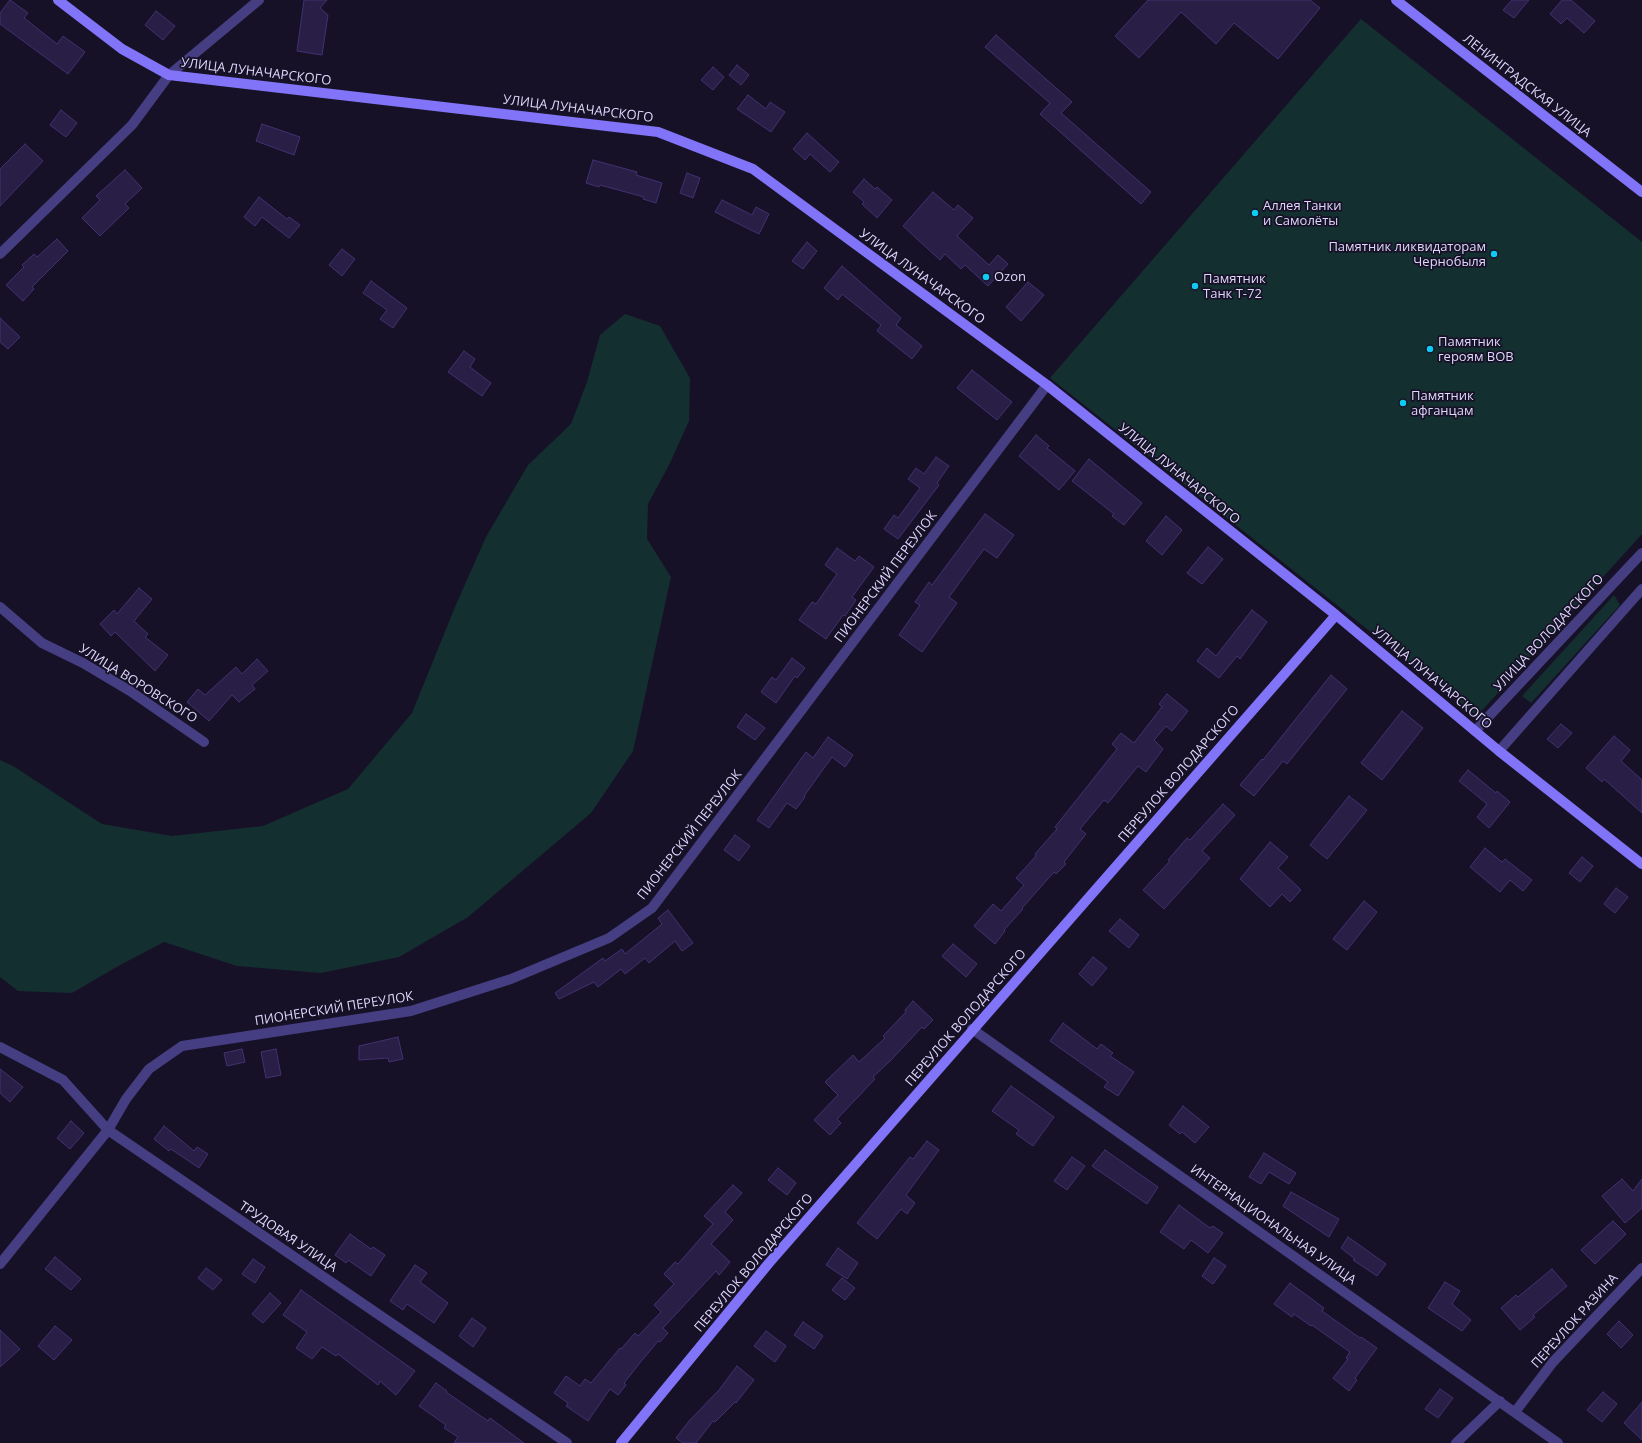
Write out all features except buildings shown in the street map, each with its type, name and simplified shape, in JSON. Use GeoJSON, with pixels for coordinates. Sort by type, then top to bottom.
{"type":"FeatureCollection","features":[{"type":"Feature","properties":{"kind":"street","name":"УЛИЦА ЛУНАЧАРСКОГО"},"geometry":{"type":"LineString","coordinates":[[58,0],[122,49],[169,75],[658,132],[753,169],[1047,385],[1336,615],[1499,751],[1642,864]]}},
{"type":"Feature","properties":{"kind":"street"},"geometry":{"type":"LineString","coordinates":[[0,254],[132,125],[169,75],[259,0]]}},
{"type":"Feature","properties":{"kind":"street","name":"ЛЕНИНГРАДСКАЯ УЛИЦА"},"geometry":{"type":"LineString","coordinates":[[1399,1],[1642,192]]}},
{"type":"Feature","properties":{"kind":"street","name":"ПИОНЕРСКИЙ ПЕРЕУЛОК"},"geometry":{"type":"LineString","coordinates":[[0,1264],[108,1130],[126,1099],[149,1069],[182,1046],[411,1011],[511,979],[609,938],[652,908],[1047,385]]}},
{"type":"Feature","properties":{"kind":"street","name":"УЛИЦА ВОЛОДАРСКОГО"},"geometry":{"type":"LineString","coordinates":[[1475,731],[1642,553]]}},
{"type":"Feature","properties":{"kind":"street"},"geometry":{"type":"LineString","coordinates":[[1499,751],[1642,589]]}},
{"type":"Feature","properties":{"kind":"street","name":"УЛИЦА ВОРОВСКОГО"},"geometry":{"type":"LineString","coordinates":[[0,607],[42,643],[83,663],[130,691],[204,742]]}},
{"type":"Feature","properties":{"kind":"street","name":"ПЕРЕУЛОК ВОЛОДАРСКОГО"},"geometry":{"type":"LineString","coordinates":[[621,1443],[769,1263],[1336,615]]}},
{"type":"Feature","properties":{"kind":"street","name":"ИНТЕРНАЦИОНАЛЬНАЯ УЛИЦА"},"geometry":{"type":"LineString","coordinates":[[972,1030],[1558,1443]]}},
{"type":"Feature","properties":{"kind":"street","name":"ТРУДОВАЯ УЛИЦА"},"geometry":{"type":"LineString","coordinates":[[0,1047],[63,1080],[108,1130],[567,1443]]}},
{"type":"Feature","properties":{"kind":"street","name":"ПЕРЕУЛОК РАЗИНА"},"geometry":{"type":"LineString","coordinates":[[1515,1412],[1553,1362],[1642,1268]]}},
{"type":"Feature","properties":{"kind":"street"},"geometry":{"type":"LineString","coordinates":[[1456,1443],[1500,1401]]}},
{"type":"Feature","properties":{"kind":"green space"},"geometry":{"type":"Polygon","coordinates":[[[1361,19],[1642,242],[1642,534],[1477,716],[1050,378],[1361,19]]]}},
{"type":"Feature","properties":{"kind":"green space"},"geometry":{"type":"Polygon","coordinates":[[[625,314],[660,326],[690,378],[689,421],[669,465],[648,504],[647,539],[671,577],[633,751],[591,813],[468,917],[399,957],[321,973],[237,966],[164,942],[120,965],[72,993],[18,991],[0,977],[0,760],[13,766],[102,824],[172,836],[263,826],[348,789],[412,713],[455,607],[486,537],[528,465],[571,424],[587,382],[600,335],[625,314]]]}},
{"type":"Feature","properties":{"kind":"green space"},"geometry":{"type":"Polygon","coordinates":[[[1614,595],[1620,605],[1531,703],[1522,696],[1614,595]]]}},
{"type":"Feature","properties":{"kind":"place","name":"Аллея Танки и Самолёты"},"geometry":{"type":"Point","coordinates":[1255,213]}},
{"type":"Feature","properties":{"kind":"place","name":"Памятник ликвидаторам Чернобыля"},"geometry":{"type":"Point","coordinates":[1494,254]}},
{"type":"Feature","properties":{"kind":"place","name":"Ozon"},"geometry":{"type":"Point","coordinates":[986,277]}},
{"type":"Feature","properties":{"kind":"place","name":"Памятник Танк Т-72"},"geometry":{"type":"Point","coordinates":[1195,286]}},
{"type":"Feature","properties":{"kind":"place","name":"Памятник героям ВОВ"},"geometry":{"type":"Point","coordinates":[1430,349]}},
{"type":"Feature","properties":{"kind":"place","name":"Памятник афганцам"},"geometry":{"type":"Point","coordinates":[1403,403]}}]}
